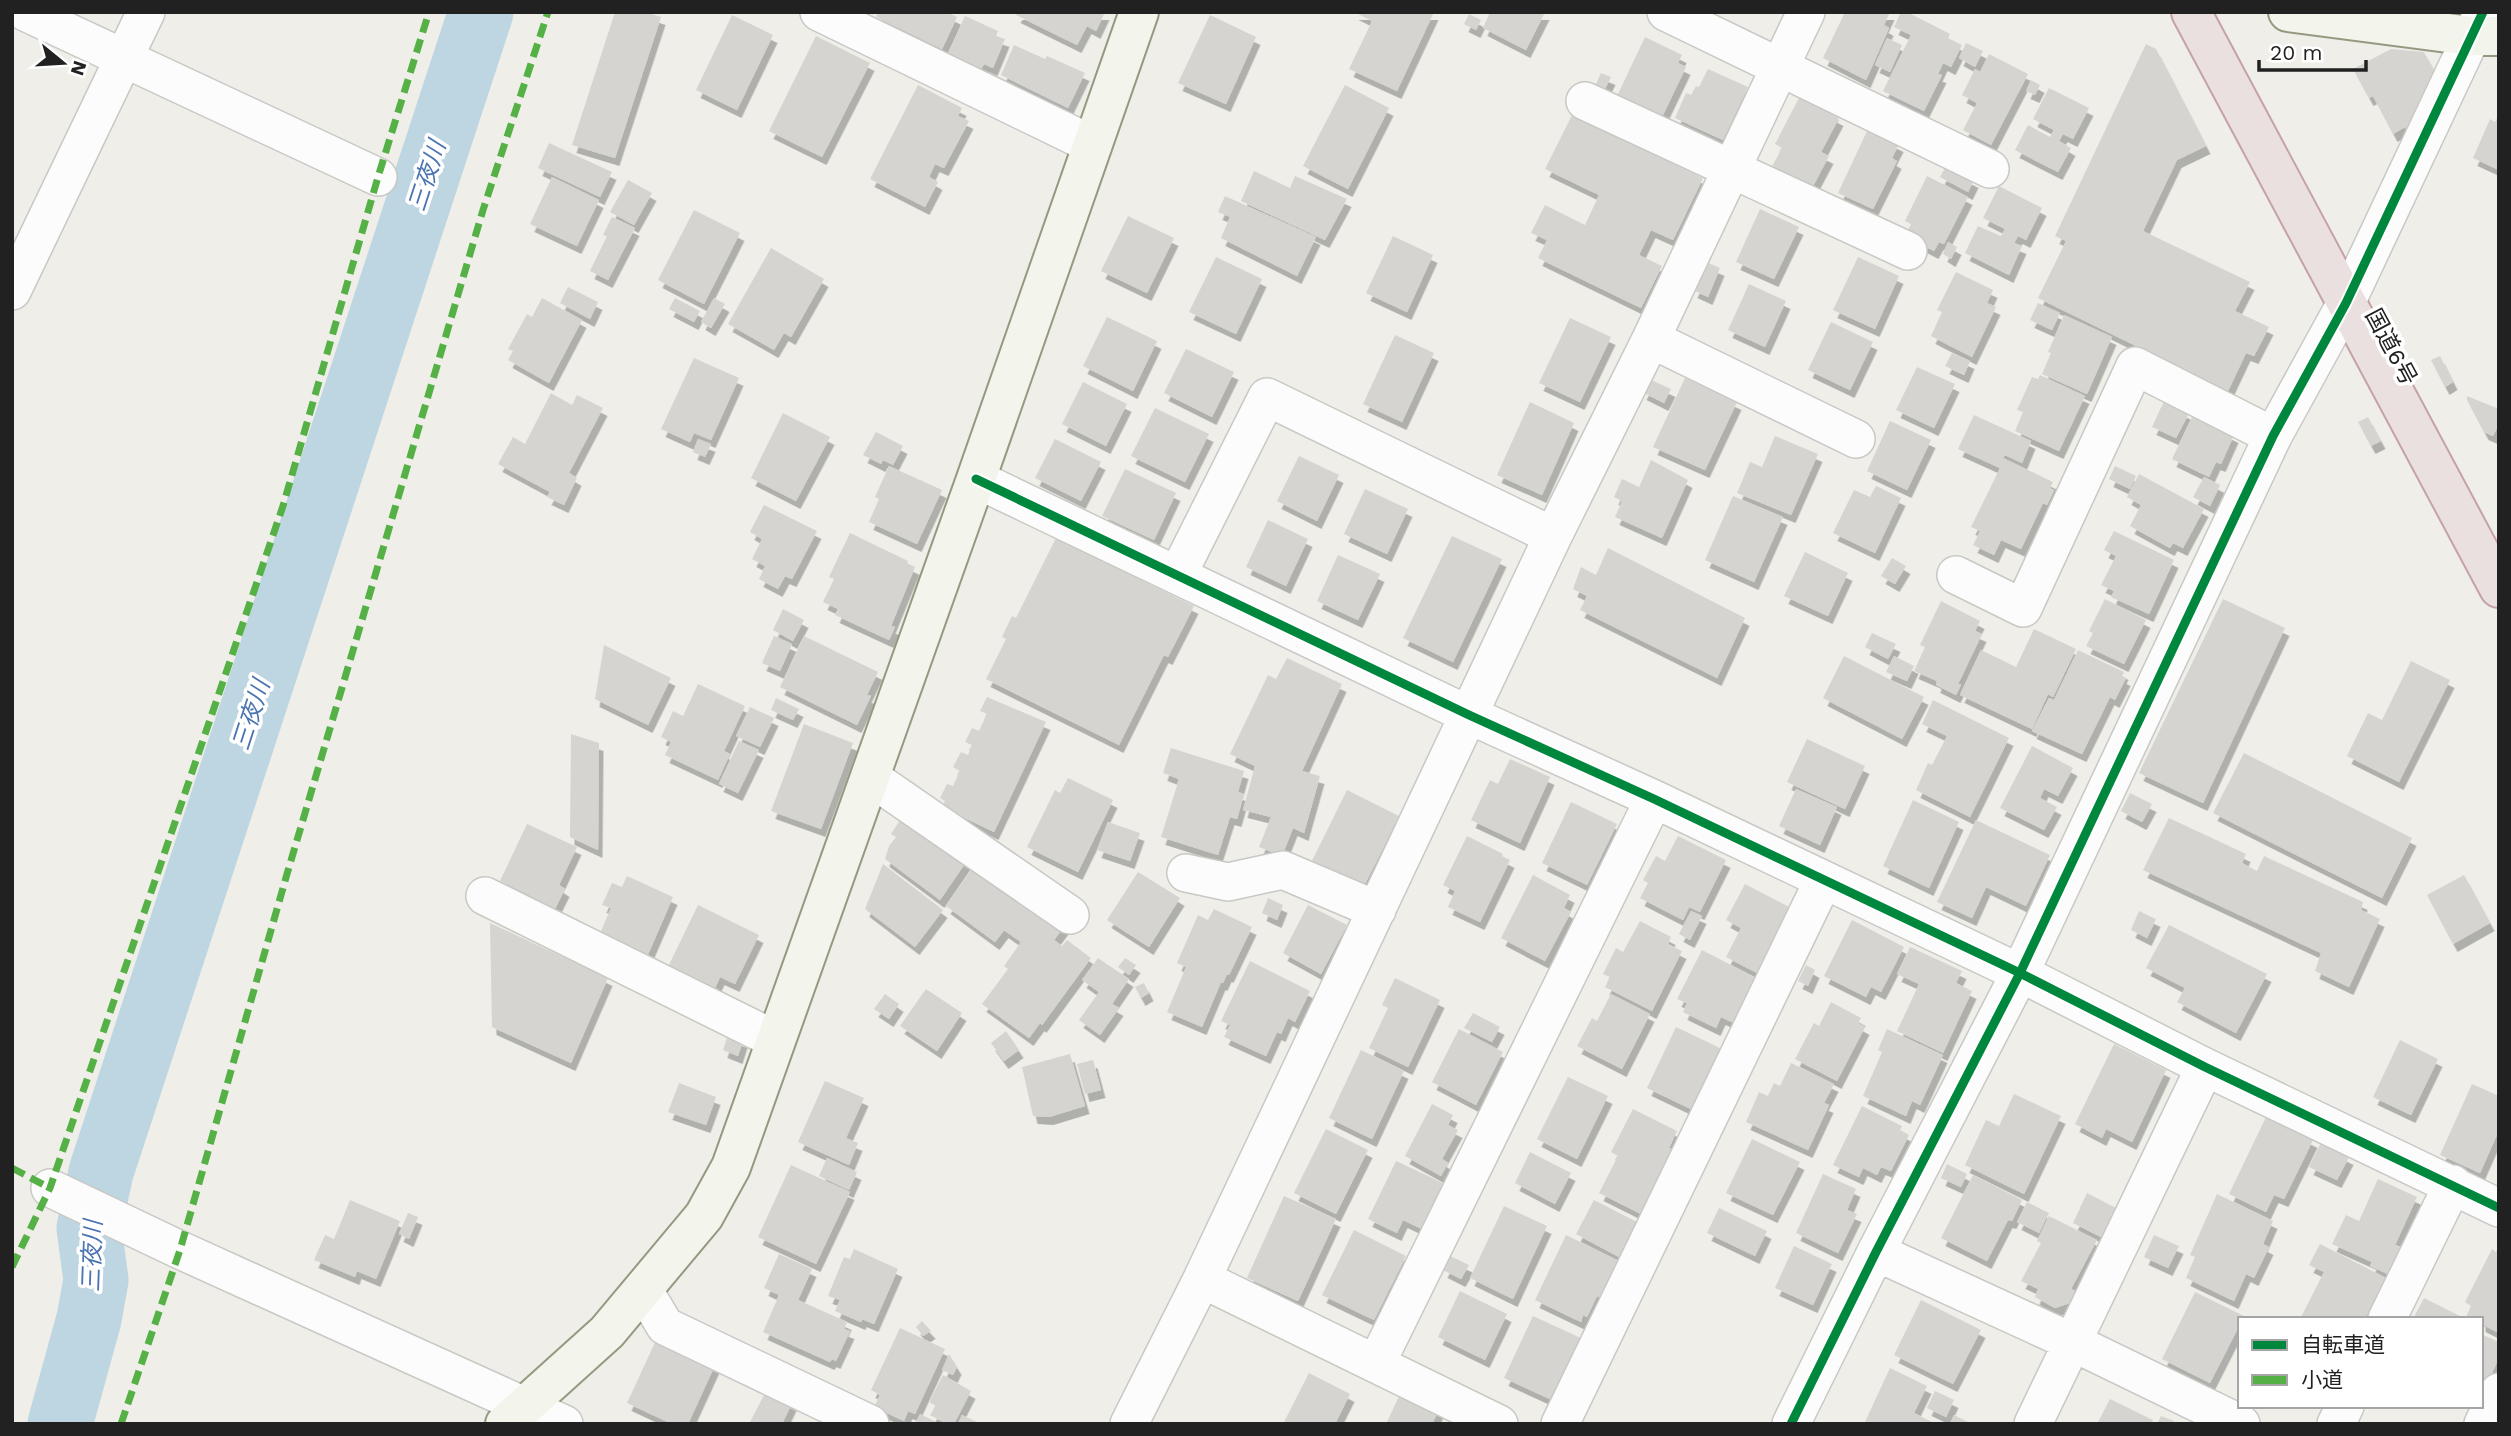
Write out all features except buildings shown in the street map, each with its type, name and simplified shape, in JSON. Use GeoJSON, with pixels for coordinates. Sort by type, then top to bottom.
{"type":"FeatureCollection","features":[{"type":"Feature","properties":{"kind":"highway","name":"国道6号"},"geometry":{"type":"LineString","coordinates":[[2191,12],[2499,588]]}},
{"type":"Feature","properties":{"kind":"street"},"geometry":{"type":"LineString","coordinates":[[25,12],[378,177]]}},
{"type":"Feature","properties":{"kind":"street"},"geometry":{"type":"LineString","coordinates":[[12,291],[146,12]]}},
{"type":"Feature","properties":{"kind":"street"},"geometry":{"type":"LineString","coordinates":[[819,12],[1093,145]]}},
{"type":"Feature","properties":{"kind":"street"},"geometry":{"type":"LineString","coordinates":[[514,1415],[607,1332],[704,1216],[731,1167],[1139,12]]}},
{"type":"Feature","properties":{"kind":"street"},"geometry":{"type":"LineString","coordinates":[[1666,12],[1990,169]]}},
{"type":"Feature","properties":{"kind":"street"},"geometry":{"type":"LineString","coordinates":[[1129,1424],[1202,1279],[1553,536],[1651,339],[1806,12]]}},
{"type":"Feature","properties":{"kind":"street"},"geometry":{"type":"LineString","coordinates":[[1791,1424],[2020,973],[2273,436],[2346,303],[2484,28],[2288,12]]}},
{"type":"Feature","properties":{"kind":"street"},"geometry":{"type":"LineString","coordinates":[[1586,101],[1908,251]]}},
{"type":"Feature","properties":{"kind":"street"},"geometry":{"type":"LineString","coordinates":[[1651,339],[1856,439]]}},
{"type":"Feature","properties":{"kind":"street"},"geometry":{"type":"LineString","coordinates":[[1956,575],[2023,608],[2135,366],[2273,436]]}},
{"type":"Feature","properties":{"kind":"street"},"geometry":{"type":"LineString","coordinates":[[1178,575],[1266,397],[1553,536]]}},
{"type":"Feature","properties":{"kind":"street"},"geometry":{"type":"LineString","coordinates":[[976,479],[1469,715],[1654,799],[2020,973],[2205,1067],[2499,1208]]}},
{"type":"Feature","properties":{"kind":"street"},"geometry":{"type":"LineString","coordinates":[[870,778],[1070,915]]}},
{"type":"Feature","properties":{"kind":"street"},"geometry":{"type":"LineString","coordinates":[[1377,1364],[1654,799]]}},
{"type":"Feature","properties":{"kind":"street"},"geometry":{"type":"LineString","coordinates":[[1185,873],[1227,882],[1283,870],[1377,910]]}},
{"type":"Feature","properties":{"kind":"street"},"geometry":{"type":"LineString","coordinates":[[1560,1424],[1823,881]]}},
{"type":"Feature","properties":{"kind":"street"},"geometry":{"type":"LineString","coordinates":[[485,896],[776,1040]]}},
{"type":"Feature","properties":{"kind":"street"},"geometry":{"type":"LineString","coordinates":[[2033,1424],[2205,1067]]}},
{"type":"Feature","properties":{"kind":"street"},"geometry":{"type":"LineString","coordinates":[[2388,1317],[2453,1184]]}},
{"type":"Feature","properties":{"kind":"street"},"geometry":{"type":"LineString","coordinates":[[50,1188],[514,1415],[564,1424]]}},
{"type":"Feature","properties":{"kind":"street"},"geometry":{"type":"LineString","coordinates":[[1876,1252],[2072,1342],[2241,1424]]}},
{"type":"Feature","properties":{"kind":"street"},"geometry":{"type":"LineString","coordinates":[[1202,1279],[1499,1424]]}},
{"type":"Feature","properties":{"kind":"street"},"geometry":{"type":"LineString","coordinates":[[643,1289],[665,1326],[870,1424]]}},
{"type":"Feature","properties":{"kind":"street"},"geometry":{"type":"LineString","coordinates":[[2483,1424],[2499,1392]]}},
{"type":"Feature","properties":{"kind":"street"},"geometry":{"type":"LineString","coordinates":[[2336,1424],[2344,1408]]}},
{"type":"Feature","properties":{"kind":"water"},"geometry":{"type":"Polygon","coordinates":[[[88,1203],[108,1212],[99,1244],[98,1261],[106,1286],[95,1340],[69,1424],[51,1424],[73,1358],[89,1283],[82,1230],[88,1203]]]}},
{"type":"Feature","properties":{"kind":"waterway","name":"三夜川"},"geometry":{"type":"LineString","coordinates":[[60,1424],[89,1319],[96,1280],[89,1228],[101,1172],[481,12]]}},
{"type":"Feature","properties":{"kind":"marked path"},"geometry":{"type":"LineString","coordinates":[[12,1267],[50,1188],[283,506],[378,177],[429,12]]}},
{"type":"Feature","properties":{"kind":"marked path"},"geometry":{"type":"LineString","coordinates":[[121,1424],[180,1250],[287,874],[483,210],[548,12]]}},
{"type":"Feature","properties":{"kind":"marked path"},"geometry":{"type":"LineString","coordinates":[[12,1168],[50,1188]]}},
{"type":"Feature","properties":{"kind":"cycle path"},"geometry":{"type":"LineString","coordinates":[[1791,1424],[2020,973],[2273,436],[2346,303],[2483,12]]}},
{"type":"Feature","properties":{"kind":"cycle path"},"geometry":{"type":"LineString","coordinates":[[976,479],[1469,715],[1654,799],[2020,973],[2205,1067],[2499,1208]]}}]}
